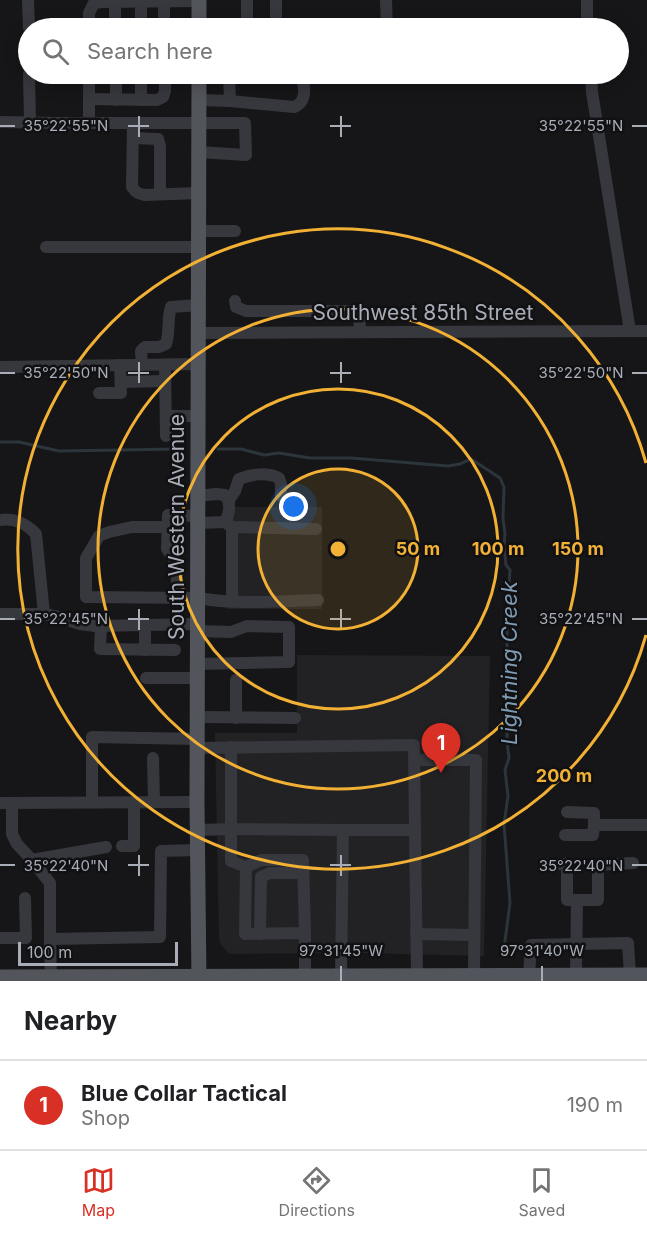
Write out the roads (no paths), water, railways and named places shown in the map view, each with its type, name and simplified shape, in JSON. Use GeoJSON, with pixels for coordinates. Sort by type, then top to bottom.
{"type":"FeatureCollection","features":[{"type":"Feature","properties":{"kind":"main road"},"geometry":{"type":"LineString","coordinates":[[199,0],[199,18]]}},
{"type":"Feature","properties":{"kind":"main road","name":"South Western Avenue"},"geometry":{"type":"LineString","coordinates":[[199,84],[197,802],[199,979]]}},
{"type":"Feature","properties":{"kind":"main road"},"geometry":{"type":"LineString","coordinates":[[10,978],[199,979],[305,976],[482,978],[647,975]]}},
{"type":"Feature","properties":{"kind":"street"},"geometry":{"type":"LineString","coordinates":[[28,0],[28,18]]}},
{"type":"Feature","properties":{"kind":"street"},"geometry":{"type":"LineString","coordinates":[[89,18],[94,3],[199,0]]}},
{"type":"Feature","properties":{"kind":"street"},"geometry":{"type":"LineString","coordinates":[[247,0],[247,18]]}},
{"type":"Feature","properties":{"kind":"street"},"geometry":{"type":"LineString","coordinates":[[276,0],[276,18]]}},
{"type":"Feature","properties":{"kind":"street"},"geometry":{"type":"LineString","coordinates":[[386,0],[387,18]]}},
{"type":"Feature","properties":{"kind":"street"},"geometry":{"type":"LineString","coordinates":[[587,0],[587,18]]}},
{"type":"Feature","properties":{"kind":"street"},"geometry":{"type":"LineString","coordinates":[[141,1],[141,18]]}},
{"type":"Feature","properties":{"kind":"street"},"geometry":{"type":"LineString","coordinates":[[164,1],[164,18]]}},
{"type":"Feature","properties":{"kind":"street"},"geometry":{"type":"LineString","coordinates":[[115,2],[115,18]]}},
{"type":"Feature","properties":{"kind":"street"},"geometry":{"type":"LineString","coordinates":[[29,84],[30,122]]}},
{"type":"Feature","properties":{"kind":"street"},"geometry":{"type":"LineString","coordinates":[[89,84],[89,123]]}},
{"type":"Feature","properties":{"kind":"street"},"geometry":{"type":"LineString","coordinates":[[116,84],[116,100]]}},
{"type":"Feature","properties":{"kind":"street"},"geometry":{"type":"LineString","coordinates":[[141,84],[141,100]]}},
{"type":"Feature","properties":{"kind":"street"},"geometry":{"type":"LineString","coordinates":[[89,99],[157,100],[164,97],[165,84]]}},
{"type":"Feature","properties":{"kind":"street"},"geometry":{"type":"LineString","coordinates":[[229,84],[230,100]]}},
{"type":"Feature","properties":{"kind":"street"},"geometry":{"type":"LineString","coordinates":[[199,100],[230,100],[294,107],[299,105],[303,99],[303,84]]}},
{"type":"Feature","properties":{"kind":"street"},"geometry":{"type":"LineString","coordinates":[[592,84],[630,331]]}},
{"type":"Feature","properties":{"kind":"street"},"geometry":{"type":"LineString","coordinates":[[0,122],[245,123],[246,154],[199,152]]}},
{"type":"Feature","properties":{"kind":"street"},"geometry":{"type":"LineString","coordinates":[[133,123],[132,187],[139,194],[199,193]]}},
{"type":"Feature","properties":{"kind":"street"},"geometry":{"type":"LineString","coordinates":[[133,138],[158,139],[160,194]]}},
{"type":"Feature","properties":{"kind":"street"},"geometry":{"type":"LineString","coordinates":[[199,231],[235,231]]}},
{"type":"Feature","properties":{"kind":"street"},"geometry":{"type":"LineString","coordinates":[[46,247],[199,247]]}},
{"type":"Feature","properties":{"kind":"street"},"geometry":{"type":"LineString","coordinates":[[235,301],[236,307],[246,311],[359,311],[360,332]]}},
{"type":"Feature","properties":{"kind":"street"},"geometry":{"type":"LineString","coordinates":[[142,365],[141,351],[145,347],[159,347],[166,344],[169,337],[171,307],[198,305]]}},
{"type":"Feature","properties":{"kind":"street","name":"Southwest 85th Street"},"geometry":{"type":"LineString","coordinates":[[198,333],[647,331]]}},
{"type":"Feature","properties":{"kind":"street"},"geometry":{"type":"LineString","coordinates":[[165,364],[166,436]]}},
{"type":"Feature","properties":{"kind":"street"},"geometry":{"type":"LineString","coordinates":[[0,367],[198,364]]}},
{"type":"Feature","properties":{"kind":"street"},"geometry":{"type":"LineString","coordinates":[[99,393],[121,393],[120,365]]}},
{"type":"Feature","properties":{"kind":"street"},"geometry":{"type":"LineString","coordinates":[[121,382],[165,381]]}},
{"type":"Feature","properties":{"kind":"street"},"geometry":{"type":"LineString","coordinates":[[166,416],[198,416]]}},
{"type":"Feature","properties":{"kind":"street"},"geometry":{"type":"LineString","coordinates":[[232,601],[229,500],[239,479],[253,475],[272,475],[279,478],[281,496]]}},
{"type":"Feature","properties":{"kind":"street"},"geometry":{"type":"LineString","coordinates":[[198,496],[225,495],[229,500]]}},
{"type":"Feature","properties":{"kind":"street"},"geometry":{"type":"LineString","coordinates":[[174,598],[177,564],[167,549],[168,515],[229,525],[316,529]]}},
{"type":"Feature","properties":{"kind":"street"},"geometry":{"type":"LineString","coordinates":[[0,520],[20,522],[30,527],[36,534],[44,614]]}},
{"type":"Feature","properties":{"kind":"street"},"geometry":{"type":"LineString","coordinates":[[168,526],[132,527],[110,531],[99,536],[86,558],[86,597],[198,598],[213,601],[318,600]]}},
{"type":"Feature","properties":{"kind":"street"},"geometry":{"type":"LineString","coordinates":[[177,564],[198,564]]}},
{"type":"Feature","properties":{"kind":"street"},"geometry":{"type":"LineString","coordinates":[[0,614],[44,614],[80,624],[101,626],[145,625],[231,632],[247,626],[289,627],[289,662],[146,678]]}},
{"type":"Feature","properties":{"kind":"street"},"geometry":{"type":"LineString","coordinates":[[145,625],[145,650]]}},
{"type":"Feature","properties":{"kind":"street"},"geometry":{"type":"LineString","coordinates":[[101,626],[100,649],[175,650]]}},
{"type":"Feature","properties":{"kind":"street"},"geometry":{"type":"LineString","coordinates":[[236,680],[236,718]]}},
{"type":"Feature","properties":{"kind":"street"},"geometry":{"type":"LineString","coordinates":[[198,717],[296,718]]}},
{"type":"Feature","properties":{"kind":"street"},"geometry":{"type":"LineString","coordinates":[[92,802],[92,737],[231,747],[414,745],[417,976]]}},
{"type":"Feature","properties":{"kind":"street"},"geometry":{"type":"LineString","coordinates":[[231,747],[231,861],[246,867],[261,860],[303,860],[305,976]]}},
{"type":"Feature","properties":{"kind":"street"},"geometry":{"type":"LineString","coordinates":[[153,758],[154,802]]}},
{"type":"Feature","properties":{"kind":"street"},"geometry":{"type":"LineString","coordinates":[[414,760],[476,760],[474,935],[482,978]]}},
{"type":"Feature","properties":{"kind":"street"},"geometry":{"type":"LineString","coordinates":[[122,846],[134,846],[134,802]]}},
{"type":"Feature","properties":{"kind":"street"},"geometry":{"type":"LineString","coordinates":[[51,979],[50,883],[17,844],[12,834],[6,803],[197,802]]}},
{"type":"Feature","properties":{"kind":"street"},"geometry":{"type":"LineString","coordinates":[[565,835],[593,834],[594,825],[594,813],[567,812]]}},
{"type":"Feature","properties":{"kind":"street"},"geometry":{"type":"LineString","coordinates":[[594,825],[647,825]]}},
{"type":"Feature","properties":{"kind":"street"},"geometry":{"type":"LineString","coordinates":[[198,830],[415,830]]}},
{"type":"Feature","properties":{"kind":"street"},"geometry":{"type":"LineString","coordinates":[[335,978],[343,830]]}},
{"type":"Feature","properties":{"kind":"street"},"geometry":{"type":"LineString","coordinates":[[32,860],[106,847]]}},
{"type":"Feature","properties":{"kind":"street"},"geometry":{"type":"LineString","coordinates":[[50,939],[160,937],[161,851],[198,850]]}},
{"type":"Feature","properties":{"kind":"street"},"geometry":{"type":"LineString","coordinates":[[548,864],[567,864],[567,900],[598,900],[598,865],[633,863]]}},
{"type":"Feature","properties":{"kind":"street"},"geometry":{"type":"LineString","coordinates":[[246,867],[245,934],[305,933]]}},
{"type":"Feature","properties":{"kind":"street"},"geometry":{"type":"LineString","coordinates":[[260,934],[261,878],[270,873],[303,873]]}},
{"type":"Feature","properties":{"kind":"street"},"geometry":{"type":"LineString","coordinates":[[0,938],[26,938],[25,897]]}},
{"type":"Feature","properties":{"kind":"street"},"geometry":{"type":"LineString","coordinates":[[576,976],[577,900]]}},
{"type":"Feature","properties":{"kind":"street"},"geometry":{"type":"LineString","coordinates":[[416,934],[474,935]]}},
{"type":"Feature","properties":{"kind":"street"},"geometry":{"type":"LineString","coordinates":[[529,976],[531,945],[577,944],[628,944],[630,975]]}},
{"type":"Feature","properties":{"kind":"waterway","name":"Lightning Creek"},"geometry":{"type":"LineString","coordinates":[[0,442],[19,442],[59,451],[178,449]]}},
{"type":"Feature","properties":{"kind":"waterway","name":"Lightning Creek"},"geometry":{"type":"LineString","coordinates":[[218,449],[241,449],[264,455],[279,453],[310,458],[351,458],[448,466],[471,459],[500,478],[504,487],[503,519],[506,565],[510,570],[507,617],[509,758],[505,770],[508,796],[504,824],[510,903],[503,956]]}},
{"type":"Feature","properties":{"kind":"place","name":"Blue Collar Tactical"},"geometry":{"type":"Point","coordinates":[441,773]}}]}
